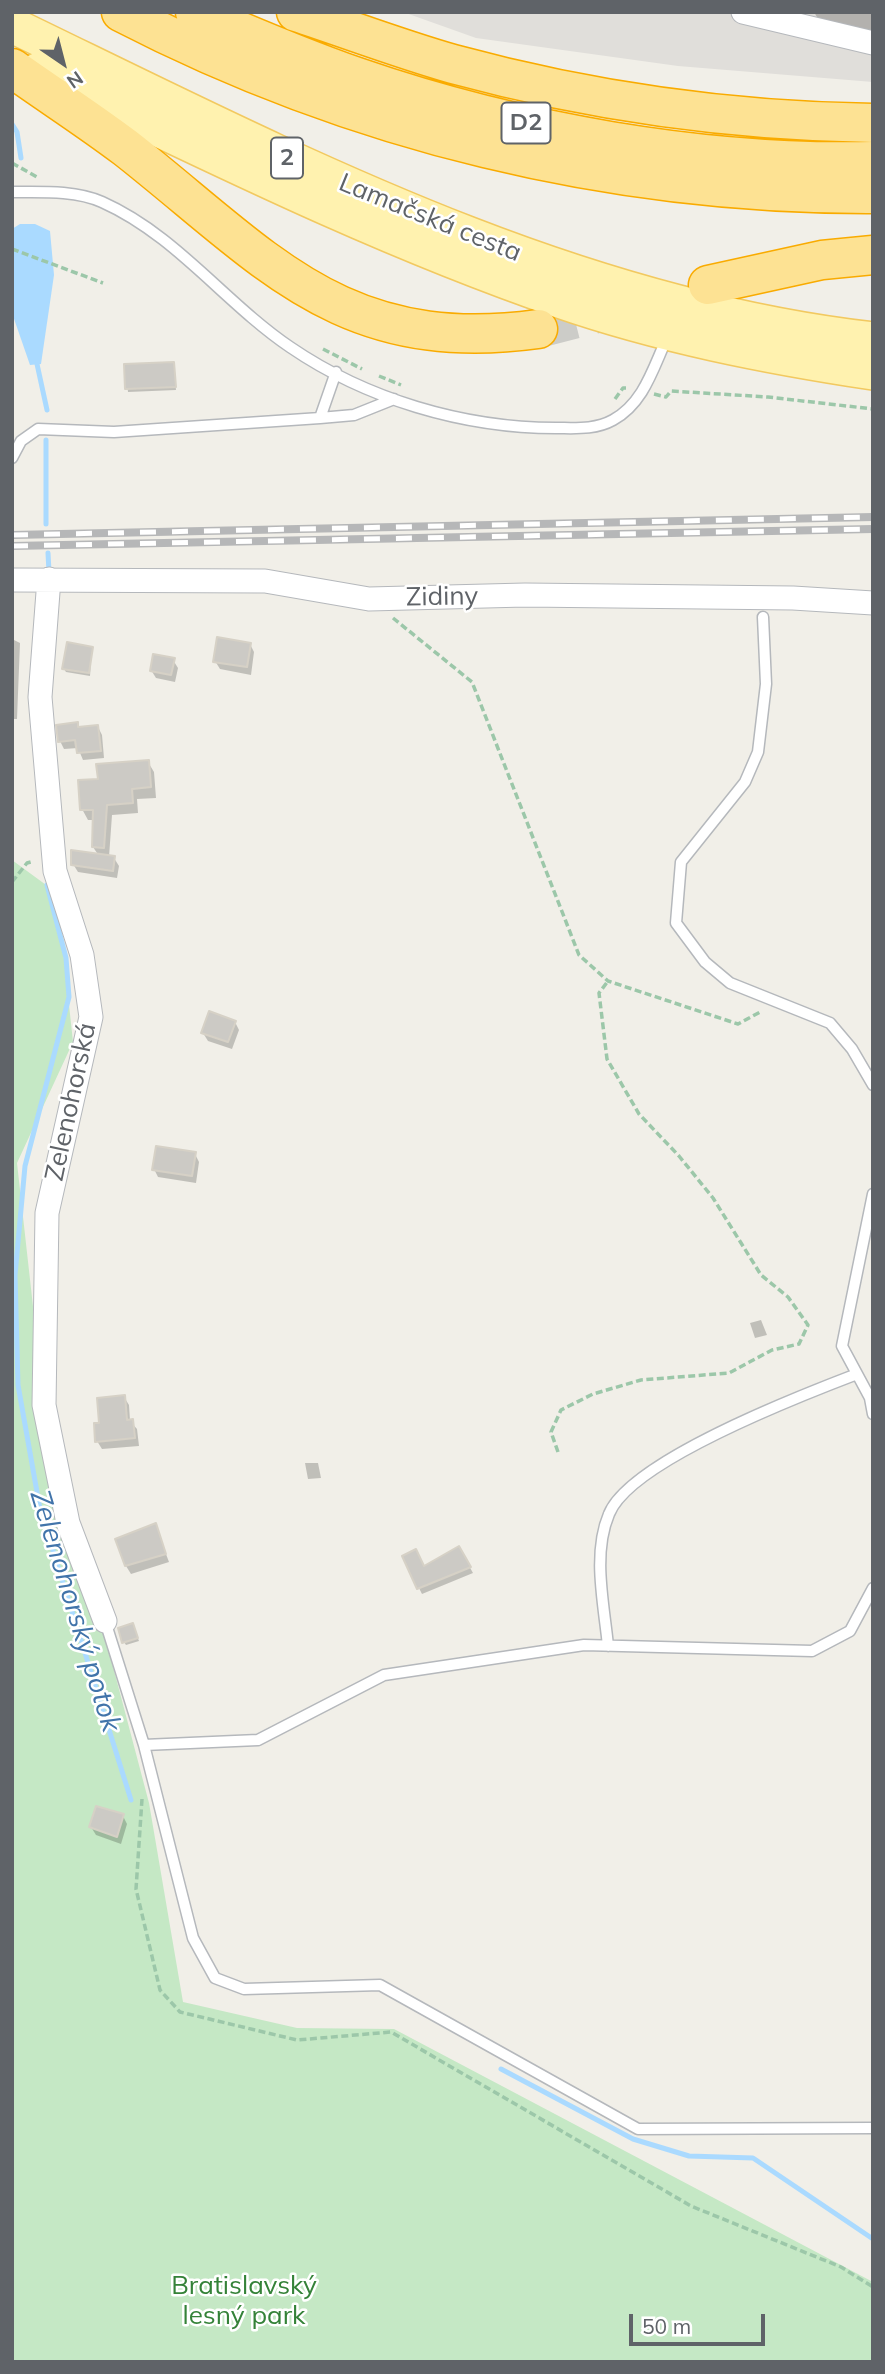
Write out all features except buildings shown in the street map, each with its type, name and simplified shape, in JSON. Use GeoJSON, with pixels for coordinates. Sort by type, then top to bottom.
{"type":"FeatureCollection","features":[{"type":"Feature","properties":{"kind":"highway","name":"D2"},"geometry":{"type":"LineString","coordinates":[[121,12],[243,70],[350,110],[451,141],[615,174],[788,193],[873,194]]}},
{"type":"Feature","properties":{"kind":"highway","name":"D2"},"geometry":{"type":"LineString","coordinates":[[195,12],[358,77],[514,120],[685,150],[805,161],[873,161]]}},
{"type":"Feature","properties":{"kind":"highway"},"geometry":{"type":"LineString","coordinates":[[301,14],[452,63],[597,97],[750,117],[873,123]]}},
{"type":"Feature","properties":{"kind":"highway"},"geometry":{"type":"LineString","coordinates":[[12,68],[126,148],[258,257],[316,294],[372,318],[432,331],[491,335],[538,329]]}},
{"type":"Feature","properties":{"kind":"highway"},"geometry":{"type":"LineString","coordinates":[[788,193],[823,212],[873,216]]}},
{"type":"Feature","properties":{"kind":"highway"},"geometry":{"type":"LineString","coordinates":[[708,285],[822,260],[873,255]]}},
{"type":"Feature","properties":{"kind":"main road","name":"Lamačská cesta"},"geometry":{"type":"LineString","coordinates":[[12,25],[335,180],[538,261],[737,316],[873,340]]}},
{"type":"Feature","properties":{"kind":"main road","name":"Lamačská cesta"},"geometry":{"type":"LineString","coordinates":[[12,59],[184,143],[410,244],[561,301],[669,332],[794,360],[873,372]]}},
{"type":"Feature","properties":{"kind":"street"},"geometry":{"type":"LineString","coordinates":[[743,12],[873,43]]}},
{"type":"Feature","properties":{"kind":"street","name":"Zelenohorská"},"geometry":{"type":"LineString","coordinates":[[49,579],[40,697],[53,856],[55,871],[82,955],[91,1017],[47,1213],[44,1405],[68,1523],[105,1621]]}},
{"type":"Feature","properties":{"kind":"street","name":"Zidiny"},"geometry":{"type":"LineString","coordinates":[[12,580],[265,581],[369,599],[525,595],[793,598],[873,603]]}},
{"type":"Feature","properties":{"kind":"lane"},"geometry":{"type":"LineString","coordinates":[[12,192],[48,192],[100,201],[170,242],[259,324],[293,349],[394,399],[439,414],[540,428],[591,428],[623,413],[643,391],[669,332]]}},
{"type":"Feature","properties":{"kind":"lane"},"geometry":{"type":"LineString","coordinates":[[320,418],[335,372]]}},
{"type":"Feature","properties":{"kind":"lane"},"geometry":{"type":"LineString","coordinates":[[12,458],[21,441],[38,429],[114,432],[320,418],[354,415],[394,399]]}},
{"type":"Feature","properties":{"kind":"lane"},"geometry":{"type":"LineString","coordinates":[[763,617],[766,684],[758,752],[745,782],[681,862],[676,923],[705,962],[730,983],[830,1023],[852,1049],[873,1085]]}},
{"type":"Feature","properties":{"kind":"lane"},"geometry":{"type":"LineString","coordinates":[[873,1194],[842,1346],[871,1398],[873,1414]]}},
{"type":"Feature","properties":{"kind":"lane"},"geometry":{"type":"LineString","coordinates":[[608,1646],[600,1559],[609,1512],[640,1477],[768,1410],[857,1374]]}},
{"type":"Feature","properties":{"kind":"lane"},"geometry":{"type":"LineString","coordinates":[[144,1745],[258,1740],[384,1675],[584,1645],[811,1651],[850,1631],[873,1588]]}},
{"type":"Feature","properties":{"kind":"lane"},"geometry":{"type":"LineString","coordinates":[[105,1621],[144,1745],[192,1938],[215,1978],[244,1989],[380,1985],[638,2129],[873,2128]]}},
{"type":"Feature","properties":{"kind":"path"},"geometry":{"type":"LineString","coordinates":[[12,249],[103,283]]}},
{"type":"Feature","properties":{"kind":"path"},"geometry":{"type":"LineString","coordinates":[[643,391],[666,397],[671,391],[768,397],[873,409]]}},
{"type":"Feature","properties":{"kind":"path"},"geometry":{"type":"LineString","coordinates":[[369,599],[472,682],[579,955],[608,982],[738,1024],[779,1001]]}},
{"type":"Feature","properties":{"kind":"path"},"geometry":{"type":"LineString","coordinates":[[12,881],[27,863],[53,856]]}},
{"type":"Feature","properties":{"kind":"path"},"geometry":{"type":"LineString","coordinates":[[558,1452],[551,1432],[561,1410],[593,1394],[641,1380],[729,1373],[772,1350],[799,1344],[808,1325],[788,1297],[761,1275],[705,1187],[639,1114],[607,1059],[599,993],[608,982]]}},
{"type":"Feature","properties":{"kind":"path"},"geometry":{"type":"LineString","coordinates":[[142,1785],[136,1889],[160,1990],[180,2012],[297,2040],[391,2032],[691,2206],[841,2267],[873,2287]]}},
{"type":"Feature","properties":{"kind":"shaded area"},"geometry":{"type":"Polygon","coordinates":[[[403,12],[873,12],[873,82],[678,66],[476,38],[403,12]]]}},
{"type":"Feature","properties":{"kind":"green space","name":"Bratislavský lesný park"},"geometry":{"type":"Polygon","coordinates":[[[12,860],[57,893],[73,1042],[17,1163],[44,1405],[149,1803],[183,2002],[297,2028],[394,2029],[873,2282],[873,2362],[12,2362],[12,860]]]}},
{"type":"Feature","properties":{"kind":"water"},"geometry":{"type":"Polygon","coordinates":[[[20,224],[35,224],[50,231],[54,275],[41,364],[30,365],[12,313],[12,229],[20,224]]]}},
{"type":"Feature","properties":{"kind":"waterway"},"geometry":{"type":"LineString","coordinates":[[12,124],[17,132],[21,158]]}},
{"type":"Feature","properties":{"kind":"waterway","name":"Zelenohorský potok"},"geometry":{"type":"LineString","coordinates":[[37,364],[47,410]]}},
{"type":"Feature","properties":{"kind":"waterway","name":"Zelenohorský potok"},"geometry":{"type":"LineString","coordinates":[[46,440],[46,524]]}},
{"type":"Feature","properties":{"kind":"waterway","name":"Zelenohorský potok"},"geometry":{"type":"LineString","coordinates":[[48,553],[49,572]]}},
{"type":"Feature","properties":{"kind":"waterway","name":"Zelenohorský potok"},"geometry":{"type":"LineString","coordinates":[[47,885],[66,958],[69,997],[25,1166],[15,1275],[18,1385],[40,1509],[131,1800]]}},
{"type":"Feature","properties":{"kind":"waterway","name":"Zelenohorský potok"},"geometry":{"type":"LineString","coordinates":[[501,2069],[633,2139],[689,2156],[753,2158],[873,2239]]}},
{"type":"Feature","properties":{"kind":"tunnel"},"geometry":{"type":"LineString","coordinates":[[538,329],[617,309]]}},
{"type":"Feature","properties":{"kind":"railway"},"geometry":{"type":"LineString","coordinates":[[12,535],[873,517]]}},
{"type":"Feature","properties":{"kind":"railway"},"geometry":{"type":"LineString","coordinates":[[12,546],[873,529]]}}]}
